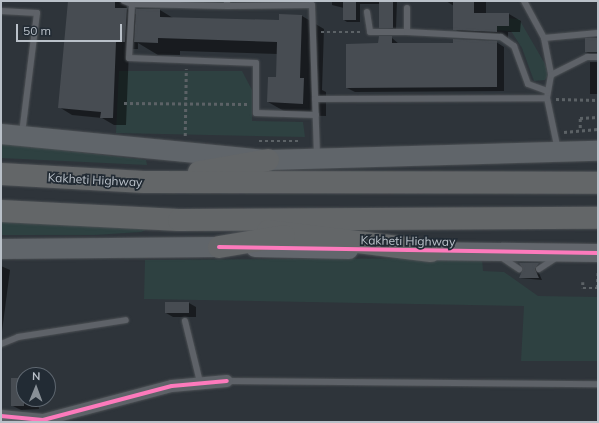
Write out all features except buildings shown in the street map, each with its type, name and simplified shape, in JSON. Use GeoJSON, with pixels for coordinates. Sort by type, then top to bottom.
{"type":"FeatureCollection","features":[{"type":"Feature","properties":{"kind":"highway"},"geometry":{"type":"LineString","coordinates":[[144,182],[268,160]]}},
{"type":"Feature","properties":{"kind":"highway","name":"Kakheti Highway"},"geometry":{"type":"LineString","coordinates":[[1,174],[144,182],[598,183]]}},
{"type":"Feature","properties":{"kind":"highway","name":"Kakheti Highway"},"geometry":{"type":"LineString","coordinates":[[1,211],[179,220],[598,218]]}},
{"type":"Feature","properties":{"kind":"highway"},"geometry":{"type":"LineString","coordinates":[[219,247],[372,219]]}},
{"type":"Feature","properties":{"kind":"highway"},"geometry":{"type":"LineString","coordinates":[[179,220],[431,251]]}},
{"type":"Feature","properties":{"kind":"main road"},"geometry":{"type":"LineString","coordinates":[[1,134],[20,138],[268,160],[317,148],[557,142],[598,151]]}},
{"type":"Feature","properties":{"kind":"main road","name":"Kakheti Highway"},"geometry":{"type":"LineString","coordinates":[[1,248],[219,247]]}},
{"type":"Feature","properties":{"kind":"street","name":"Kakheti Highway"},"geometry":{"type":"LineString","coordinates":[[219,247],[598,253]]}},
{"type":"Feature","properties":{"kind":"street"},"geometry":{"type":"LineString","coordinates":[[1,416],[42,420],[172,386],[200,382],[227,381]]}},
{"type":"Feature","properties":{"kind":"lane"},"geometry":{"type":"LineString","coordinates":[[124,1],[132,4],[227,3],[312,6],[317,148]]}},
{"type":"Feature","properties":{"kind":"lane"},"geometry":{"type":"LineString","coordinates":[[524,1],[544,38],[551,75],[547,98],[557,142]]}},
{"type":"Feature","properties":{"kind":"lane"},"geometry":{"type":"LineString","coordinates":[[132,4],[129,58],[256,63],[256,113],[316,115]]}},
{"type":"Feature","properties":{"kind":"lane"},"geometry":{"type":"LineString","coordinates":[[407,8],[407,32]]}},
{"type":"Feature","properties":{"kind":"lane"},"geometry":{"type":"LineString","coordinates":[[1,11],[37,13],[20,138]]}},
{"type":"Feature","properties":{"kind":"lane"},"geometry":{"type":"LineString","coordinates":[[367,12],[370,32],[407,32],[501,37],[514,46],[528,84],[547,91]]}},
{"type":"Feature","properties":{"kind":"lane"},"geometry":{"type":"LineString","coordinates":[[544,38],[598,33]]}},
{"type":"Feature","properties":{"kind":"lane"},"geometry":{"type":"LineString","coordinates":[[551,75],[587,57],[598,57]]}},
{"type":"Feature","properties":{"kind":"lane"},"geometry":{"type":"LineString","coordinates":[[315,99],[547,98]]}},
{"type":"Feature","properties":{"kind":"lane"},"geometry":{"type":"LineString","coordinates":[[493,252],[519,269]]}},
{"type":"Feature","properties":{"kind":"lane"},"geometry":{"type":"LineString","coordinates":[[539,269],[563,253]]}},
{"type":"Feature","properties":{"kind":"lane"},"geometry":{"type":"LineString","coordinates":[[1,344],[18,337],[126,320]]}},
{"type":"Feature","properties":{"kind":"lane"},"geometry":{"type":"LineString","coordinates":[[185,321],[200,382]]}},
{"type":"Feature","properties":{"kind":"lane"},"geometry":{"type":"LineString","coordinates":[[227,381],[598,384]]}},
{"type":"Feature","properties":{"kind":"path"},"geometry":{"type":"LineString","coordinates":[[313,32],[370,32]]}},
{"type":"Feature","properties":{"kind":"path"},"geometry":{"type":"LineString","coordinates":[[184,141],[186,61]]}},
{"type":"Feature","properties":{"kind":"path"},"geometry":{"type":"LineString","coordinates":[[547,98],[598,100]]}},
{"type":"Feature","properties":{"kind":"path"},"geometry":{"type":"LineString","coordinates":[[124,103],[185,106],[256,104]]}},
{"type":"Feature","properties":{"kind":"path"},"geometry":{"type":"LineString","coordinates":[[580,128],[580,118],[598,117]]}},
{"type":"Feature","properties":{"kind":"path"},"geometry":{"type":"LineString","coordinates":[[557,142],[598,129]]}},
{"type":"Feature","properties":{"kind":"path"},"geometry":{"type":"LineString","coordinates":[[254,141],[317,148]]}},
{"type":"Feature","properties":{"kind":"path"},"geometry":{"type":"LineString","coordinates":[[583,282],[583,288],[597,288],[598,271]]}},
{"type":"Feature","properties":{"kind":"shaded area"},"geometry":{"type":"Polygon","coordinates":[[[481,16],[519,19],[545,64],[548,75],[545,80],[534,81],[522,48],[511,31],[481,29],[481,16]]]}},
{"type":"Feature","properties":{"kind":"shaded area"},"geometry":{"type":"Polygon","coordinates":[[[119,71],[242,71],[252,90],[252,121],[303,122],[305,137],[116,133],[119,71]]]}},
{"type":"Feature","properties":{"kind":"shaded area"},"geometry":{"type":"Polygon","coordinates":[[[1,143],[146,160],[147,165],[1,158],[1,143]]]}},
{"type":"Feature","properties":{"kind":"shaded area"},"geometry":{"type":"Polygon","coordinates":[[[1,222],[151,228],[141,232],[95,235],[1,235],[1,222]]]}},
{"type":"Feature","properties":{"kind":"shaded area"},"geometry":{"type":"Polygon","coordinates":[[[482,258],[483,271],[504,272],[538,296],[598,297],[598,361],[521,361],[524,306],[144,299],[145,260],[482,258]]]}},
{"type":"Feature","properties":{"kind":"cycle path"},"geometry":{"type":"LineString","coordinates":[[219,247],[598,253]]}},
{"type":"Feature","properties":{"kind":"cycle path"},"geometry":{"type":"LineString","coordinates":[[1,416],[43,420],[172,386],[227,381]]}}]}
